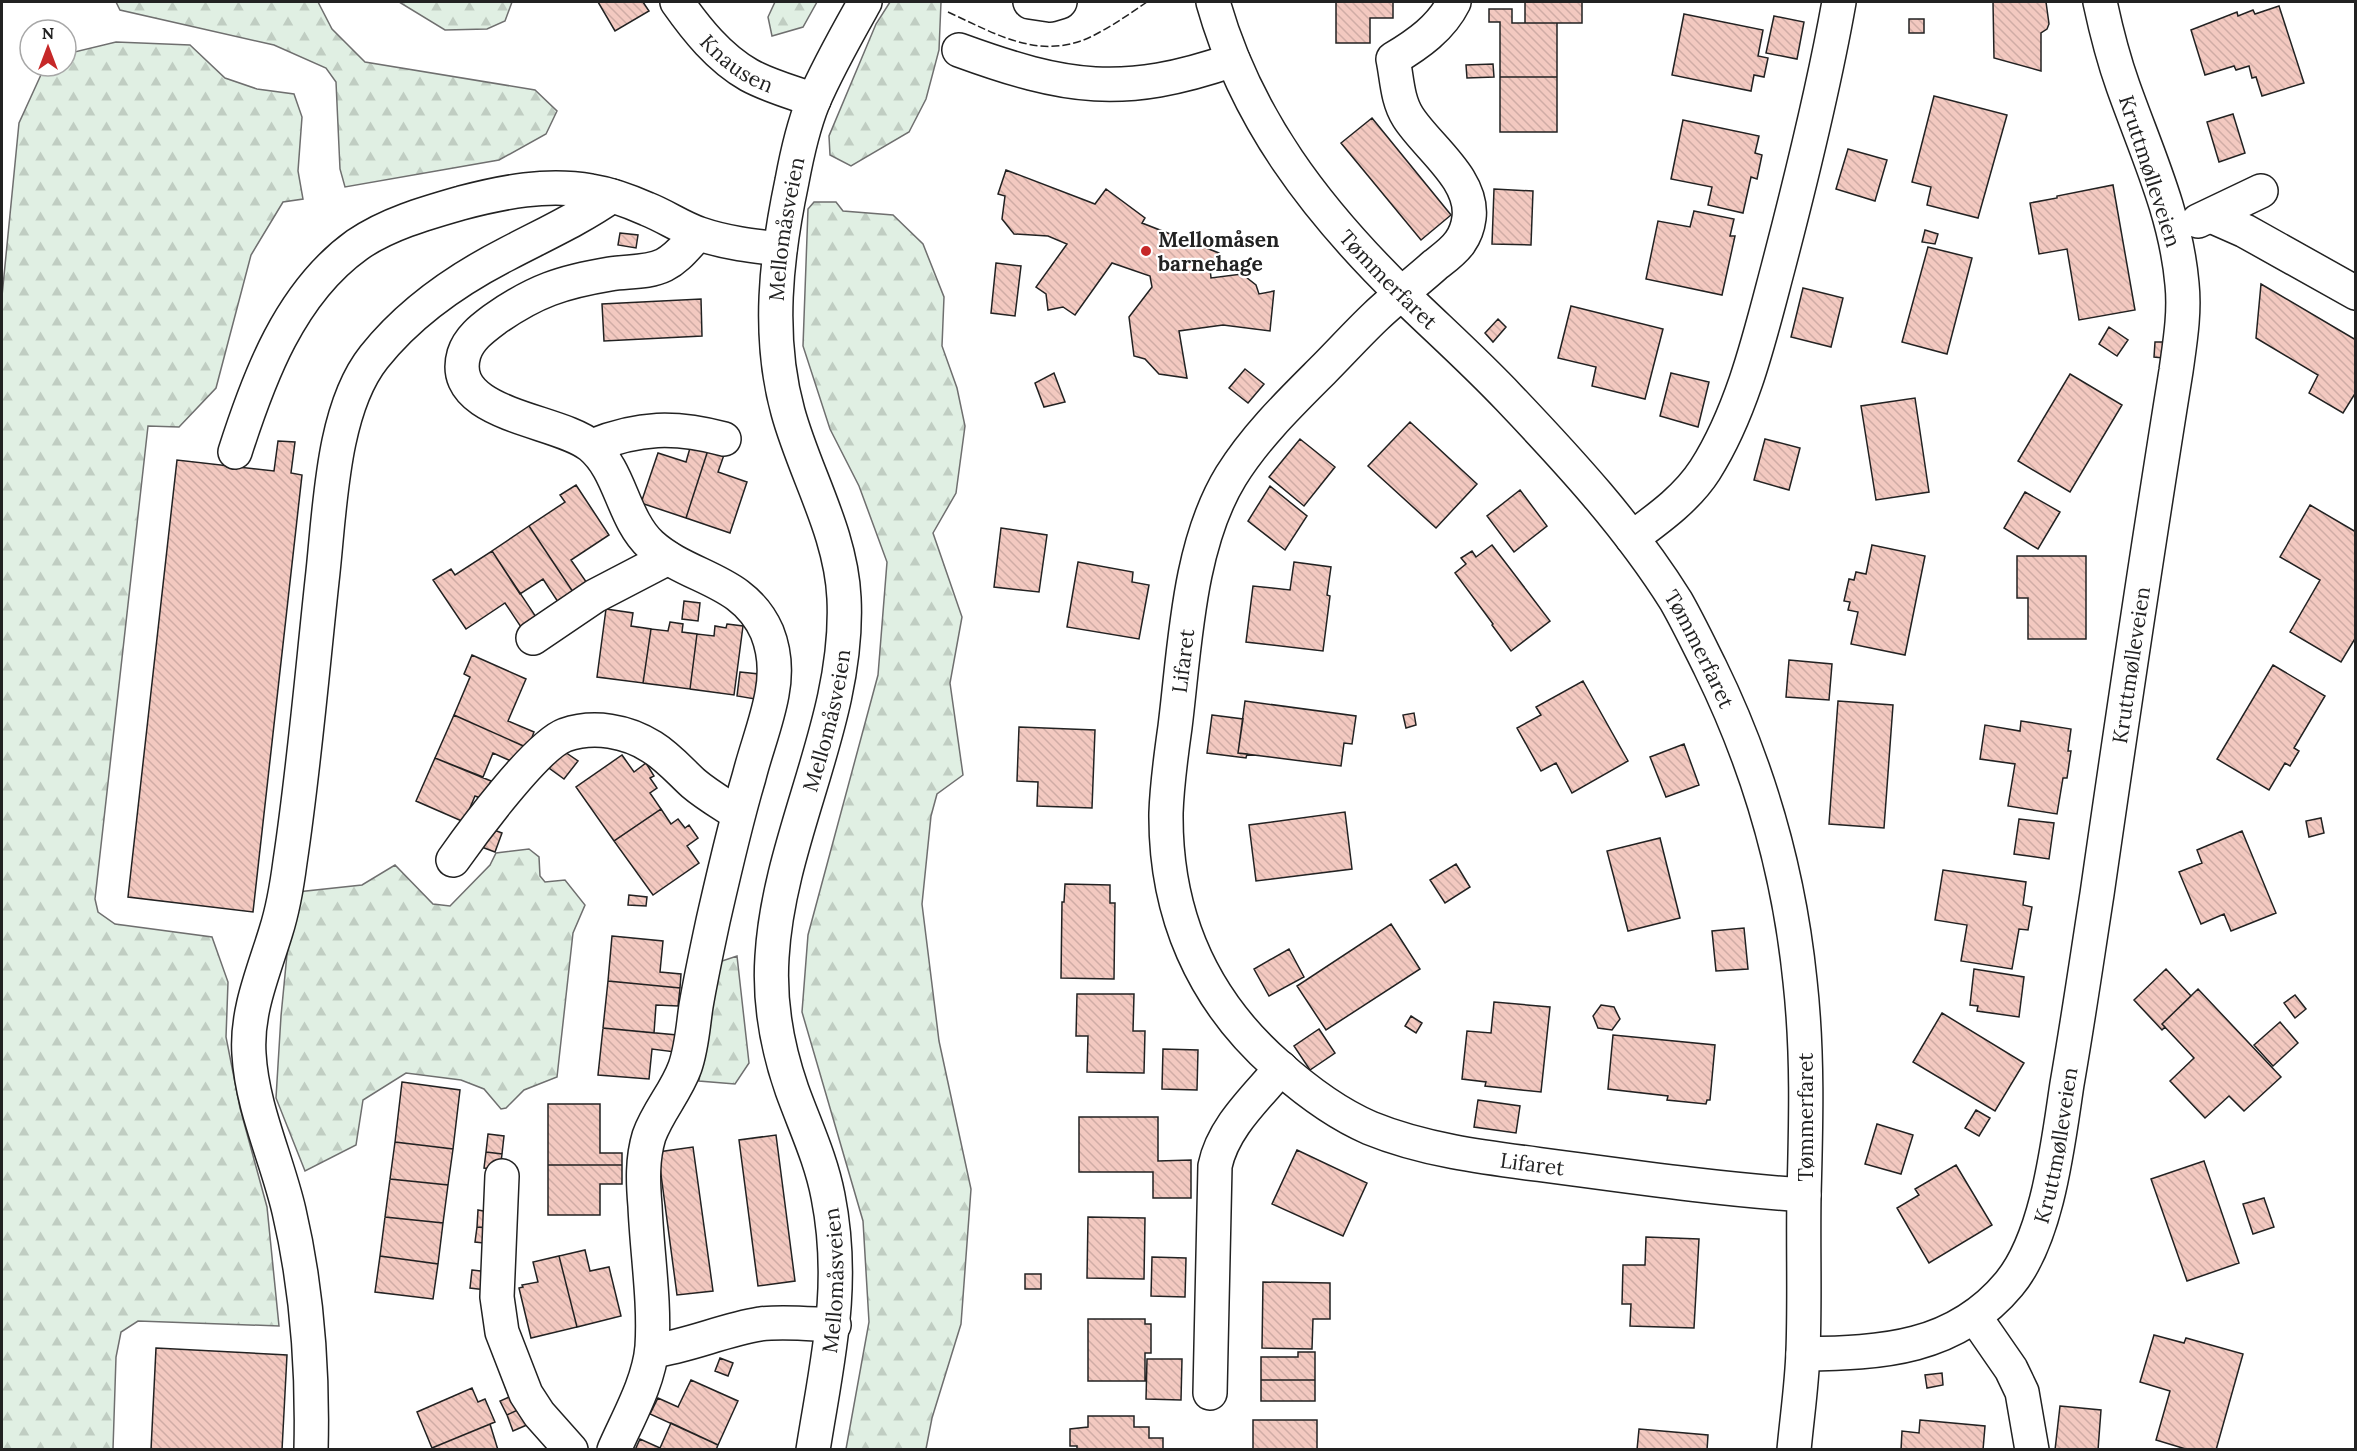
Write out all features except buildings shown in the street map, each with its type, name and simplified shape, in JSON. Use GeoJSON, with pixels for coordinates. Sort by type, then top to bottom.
{"type":"FeatureCollection","features":[{"type":"Feature","properties":{"kind":"street","name":"Knausen"},"geometry":{"type":"LineString","coordinates":[[677,2],[708,42],[732,64],[766,83],[814,100]]}},
{"type":"Feature","properties":{"kind":"street","name":"Mellomåsveien"},"geometry":{"type":"LineString","coordinates":[[813,1449],[834,1325],[837,1282],[833,1227],[815,1147],[792,1090],[781,1051],[771,988],[772,954],[781,890],[791,848],[837,681],[845,623],[844,592],[822,504],[794,430],[780,375],[775,344],[775,311],[780,249],[798,151],[814,100],[865,2]]}},
{"type":"Feature","properties":{"kind":"street"},"geometry":{"type":"LineString","coordinates":[[1030,2],[1050,5],[1060,2]]}},
{"type":"Feature","properties":{"kind":"street","name":"Tømmerfaret"},"geometry":{"type":"LineString","coordinates":[[1213,2],[1233,60],[1256,110],[1298,178],[1317,203],[1402,294],[1559,450],[1632,538],[1678,604],[1741,736],[1762,795],[1780,862],[1795,937],[1804,1035],[1807,1099],[1803,1354],[1794,1449]]}},
{"type":"Feature","properties":{"kind":"street","name":"Lifaret"},"geometry":{"type":"LineString","coordinates":[[1454,2],[1444,17],[1420,43],[1394,59],[1401,103],[1408,118],[1460,181],[1467,194],[1469,206],[1466,232],[1461,241],[1375,317],[1258,438],[1230,478],[1219,499],[1203,545],[1190,607],[1168,779],[1166,815],[1169,860],[1191,948],[1204,977],[1235,1024],[1281,1068],[1335,1110],[1368,1127],[1405,1140],[1447,1150],[1712,1187],[1804,1195]]}},
{"type":"Feature","properties":{"kind":"street"},"geometry":{"type":"LineString","coordinates":[[1632,538],[1692,488],[1719,447],[1732,418],[1768,306],[1810,146],[1839,2]]}},
{"type":"Feature","properties":{"kind":"street","name":"Kruttmølleveien"},"geometry":{"type":"LineString","coordinates":[[1803,1354],[1858,1353],[1896,1348],[1931,1340],[1975,1317],[1998,1297],[2012,1280],[2031,1246],[2045,1199],[2059,1134],[2180,340],[2182,285],[2174,231],[2155,170],[2122,84],[2100,2]]}},
{"type":"Feature","properties":{"kind":"street"},"geometry":{"type":"LineString","coordinates":[[959,50],[1035,76],[1063,82],[1104,86],[1155,81],[1198,73],[1233,60]]}},
{"type":"Feature","properties":{"kind":"street"},"geometry":{"type":"LineString","coordinates":[[235,452],[262,375],[282,336],[321,277],[357,245],[379,232],[432,211],[516,191],[543,187],[568,188],[612,196],[647,208],[698,234],[742,245],[780,249]]}},
{"type":"Feature","properties":{"kind":"street"},"geometry":{"type":"LineString","coordinates":[[2174,231],[2211,216],[2261,191]]}},
{"type":"Feature","properties":{"kind":"street"},"geometry":{"type":"LineString","coordinates":[[311,1449],[309,1362],[299,1259],[279,1173],[256,1101],[248,1049],[255,996],[278,925],[290,862],[334,481],[346,410],[353,390],[373,358],[414,316],[448,289],[480,269],[580,217],[612,196]]}},
{"type":"Feature","properties":{"kind":"street"},"geometry":{"type":"LineString","coordinates":[[2211,216],[2245,231],[2355,293]]}},
{"type":"Feature","properties":{"kind":"street"},"geometry":{"type":"LineString","coordinates":[[615,1449],[645,1376],[652,1351],[652,1313],[644,1186],[645,1156],[653,1125],[684,1071],[690,1047],[705,960],[738,814],[772,693],[775,675],[771,644],[758,617],[738,594],[668,558],[642,537],[609,469],[592,446],[562,429],[495,408],[471,391],[465,380],[463,357],[469,344],[480,331],[535,293],[583,279],[654,269],[677,257],[698,234]]}},
{"type":"Feature","properties":{"kind":"street"},"geometry":{"type":"LineString","coordinates":[[592,446],[622,435],[666,430],[682,430],[724,440]]}},
{"type":"Feature","properties":{"kind":"street"},"geometry":{"type":"LineString","coordinates":[[533,639],[595,596],[668,558]]}},
{"type":"Feature","properties":{"kind":"street"},"geometry":{"type":"LineString","coordinates":[[453,860],[479,823],[539,755],[552,742],[580,732],[597,730],[619,732],[638,739],[668,759],[710,796],[738,814]]}},
{"type":"Feature","properties":{"kind":"street"},"geometry":{"type":"LineString","coordinates":[[1210,1393],[1215,1166],[1223,1140],[1281,1068]]}},
{"type":"Feature","properties":{"kind":"street"},"geometry":{"type":"LineString","coordinates":[[502,1176],[497,1297],[502,1332],[526,1394],[540,1414],[571,1449]]}},
{"type":"Feature","properties":{"kind":"street"},"geometry":{"type":"LineString","coordinates":[[1975,1317],[2011,1369],[2022,1392],[2032,1449]]}},
{"type":"Feature","properties":{"kind":"street"},"geometry":{"type":"LineString","coordinates":[[652,1351],[672,1348],[723,1332],[762,1324],[834,1325]]}},
{"type":"Feature","properties":{"kind":"green space"},"geometry":{"type":"Polygon","coordinates":[[[116,2],[318,2],[332,29],[365,62],[535,90],[557,111],[546,134],[499,160],[345,187],[340,169],[336,82],[326,68],[274,45],[120,10],[116,2]]]}},
{"type":"Feature","properties":{"kind":"green space"},"geometry":{"type":"Polygon","coordinates":[[[399,2],[512,2],[505,21],[487,29],[445,30],[399,2]]]}},
{"type":"Feature","properties":{"kind":"green space"},"geometry":{"type":"Polygon","coordinates":[[[775,2],[817,2],[803,27],[772,36],[768,17],[775,2]]]}},
{"type":"Feature","properties":{"kind":"green space"},"geometry":{"type":"Polygon","coordinates":[[[890,2],[941,2],[939,50],[926,99],[909,132],[851,166],[830,155],[829,136],[876,24],[890,2]]]}},
{"type":"Feature","properties":{"kind":"green space"},"geometry":{"type":"Polygon","coordinates":[[[116,42],[190,45],[225,78],[257,89],[294,94],[302,117],[298,171],[303,199],[283,202],[251,255],[216,388],[179,427],[148,426],[95,899],[98,912],[115,924],[212,937],[228,982],[226,1037],[240,1108],[267,1207],[279,1326],[138,1321],[121,1332],[116,1357],[113,1449],[2,1449],[2,296],[19,123],[40,78],[78,78],[78,51],[116,42]]]}},
{"type":"Feature","properties":{"kind":"green space"},"geometry":{"type":"Polygon","coordinates":[[[814,202],[836,202],[843,211],[893,215],[923,244],[944,297],[942,346],[957,388],[965,426],[956,493],[933,533],[962,617],[950,683],[963,775],[937,794],[931,816],[922,904],[939,1041],[971,1189],[961,1324],[932,1418],[926,1449],[846,1449],[869,1322],[863,1221],[802,1012],[808,935],[878,675],[887,562],[859,486],[830,429],[803,346],[808,209],[814,202]]]}},
{"type":"Feature","properties":{"kind":"green space"},"geometry":{"type":"Polygon","coordinates":[[[529,849],[539,857],[540,876],[545,882],[565,880],[585,905],[573,933],[557,1077],[524,1090],[506,1108],[501,1109],[484,1089],[461,1080],[406,1073],[363,1100],[356,1145],[305,1171],[276,1098],[288,944],[297,892],[362,885],[395,865],[433,904],[450,906],[490,865],[496,853],[529,849]]]}},
{"type":"Feature","properties":{"kind":"green space"},"geometry":{"type":"Polygon","coordinates":[[[737,956],[749,1063],[735,1084],[699,1081],[716,963],[737,956]]]}},
{"type":"Feature","properties":{"kind":"fence"},"geometry":{"type":"LineString","coordinates":[[948,12],[986,30],[1023,43],[1060,46],[1080,41],[1100,32],[1147,2]]}},
{"type":"Feature","properties":{"kind":"place","name":"Mellomåsen barnehage"},"geometry":{"type":"Point","coordinates":[1146,251]}}]}
